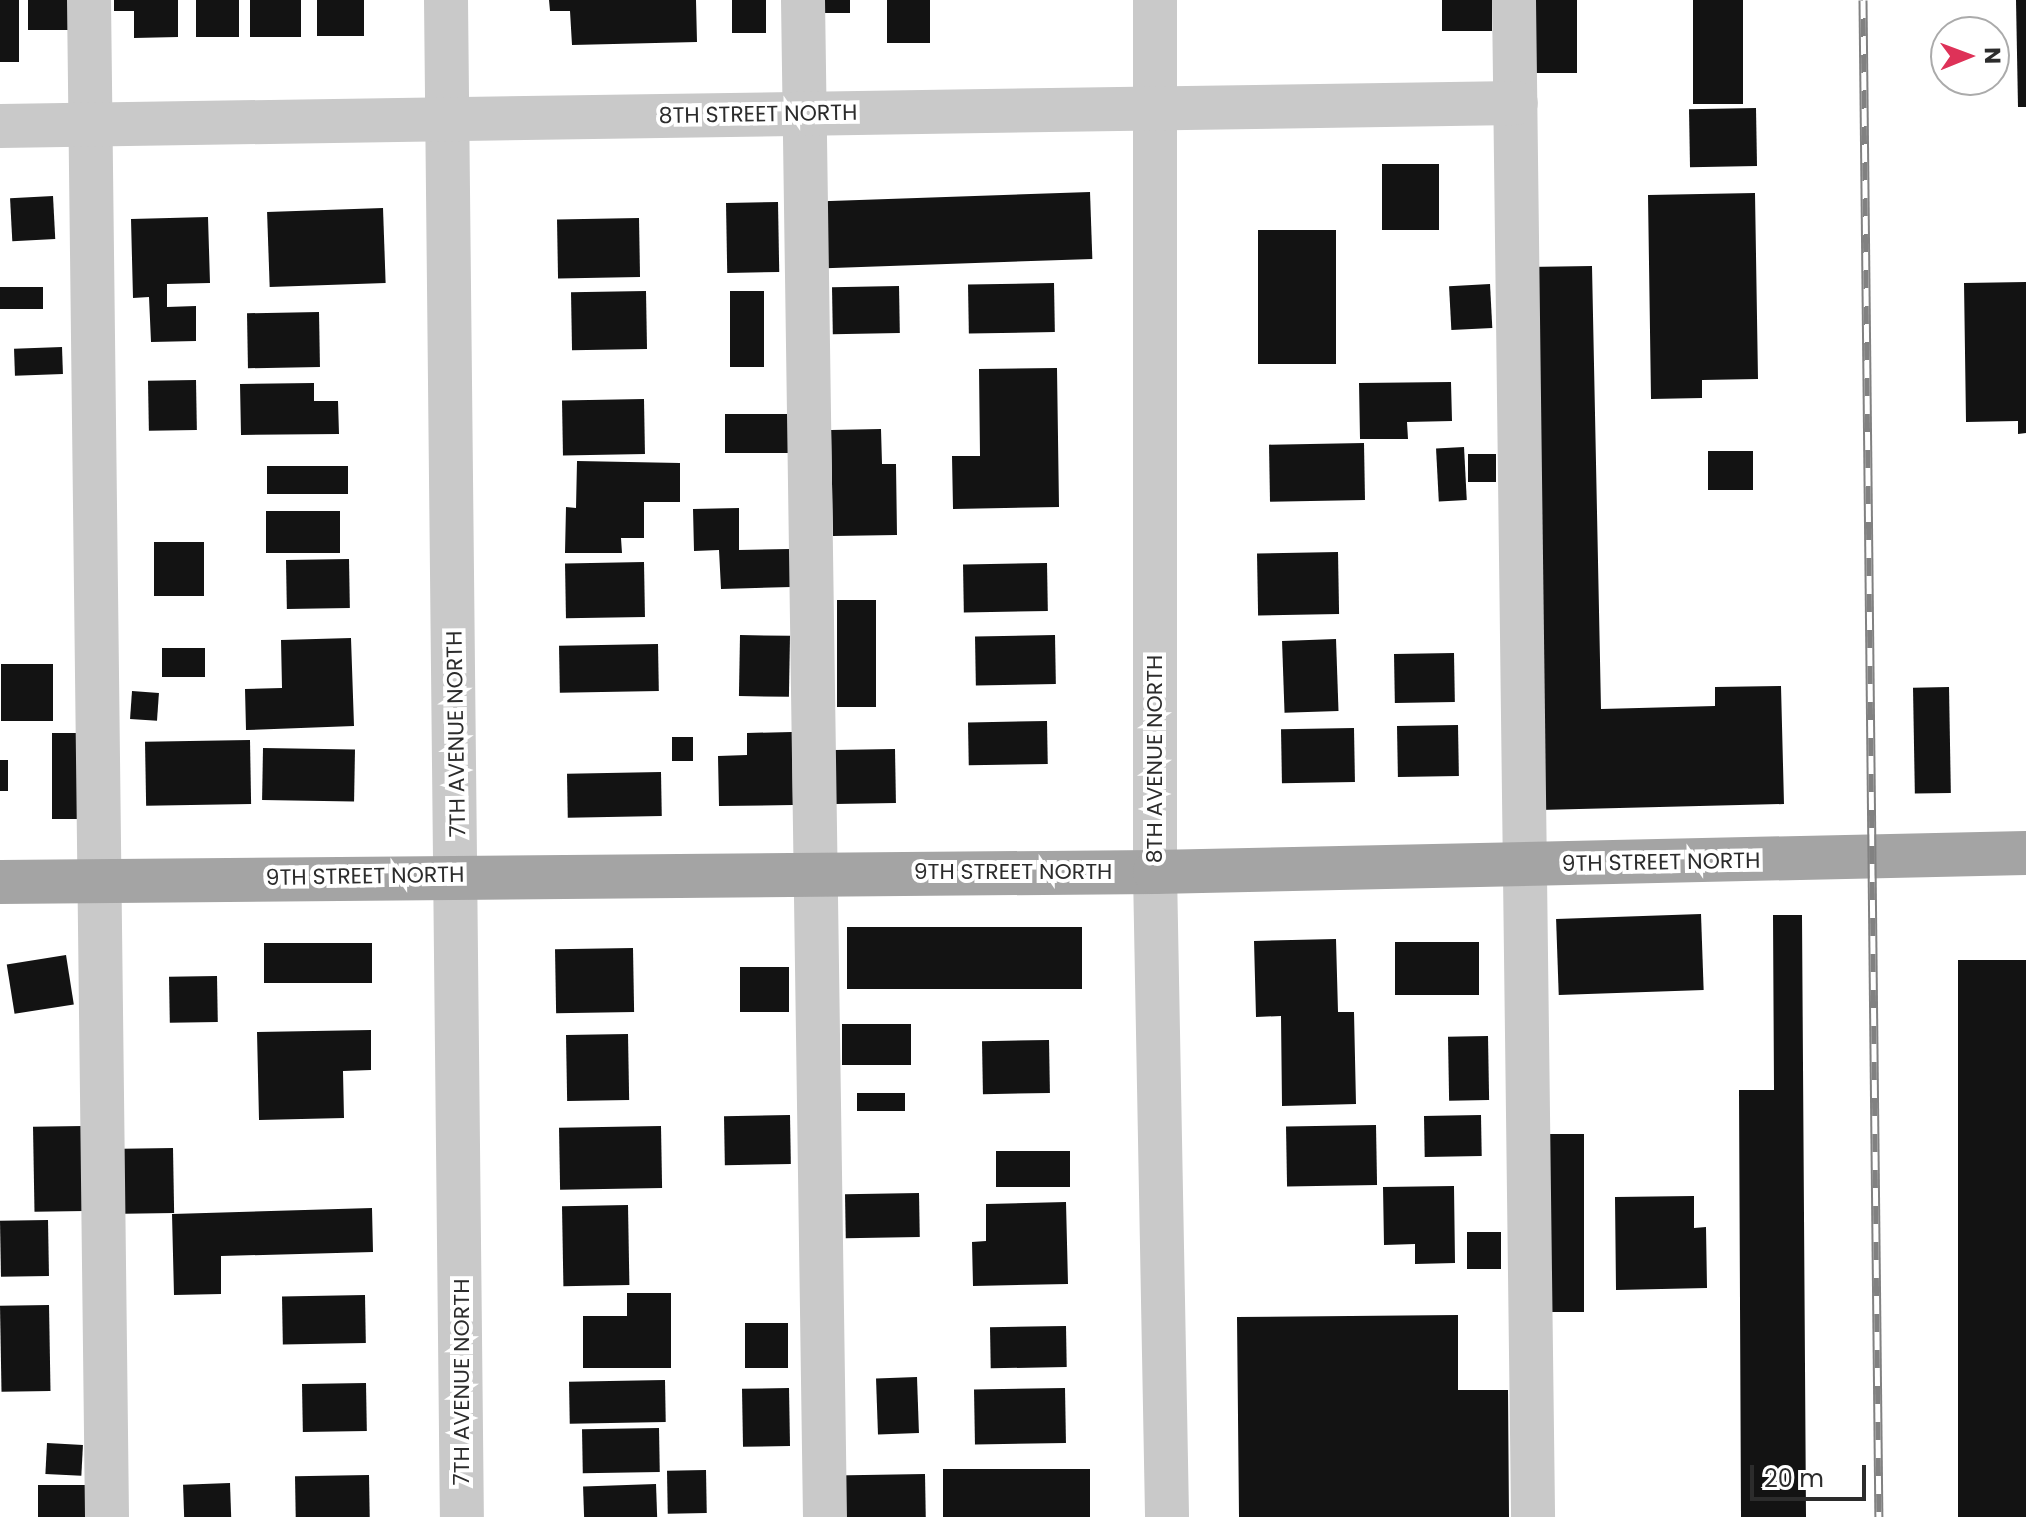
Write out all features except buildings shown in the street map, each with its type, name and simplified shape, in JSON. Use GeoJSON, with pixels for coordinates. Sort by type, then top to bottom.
{"type":"FeatureCollection","features":[{"type":"Feature","properties":{"kind":"main road","name":"9TH STREET NORTH"},"geometry":{"type":"LineString","coordinates":[[0,882],[459,874],[1155,872],[2026,853]]}},
{"type":"Feature","properties":{"kind":"street"},"geometry":{"type":"LineString","coordinates":[[89,0],[103,882],[107,1517]]}},
{"type":"Feature","properties":{"kind":"street","name":"7TH AVENUE NORTH"},"geometry":{"type":"LineString","coordinates":[[446,0],[459,874],[462,1517]]}},
{"type":"Feature","properties":{"kind":"street"},"geometry":{"type":"LineString","coordinates":[[803,0],[820,872],[825,1517]]}},
{"type":"Feature","properties":{"kind":"street","name":"8TH AVENUE NORTH"},"geometry":{"type":"LineString","coordinates":[[1155,0],[1155,872],[1167,1517]]}},
{"type":"Feature","properties":{"kind":"street"},"geometry":{"type":"LineString","coordinates":[[1514,0],[1533,1517]]}},
{"type":"Feature","properties":{"kind":"street","name":"8TH STREET NORTH"},"geometry":{"type":"LineString","coordinates":[[0,126],[447,121],[1156,105],[1516,103]]}},
{"type":"Feature","properties":{"kind":"railway"},"geometry":{"type":"LineString","coordinates":[[1863,0],[1879,1517]]}}]}
